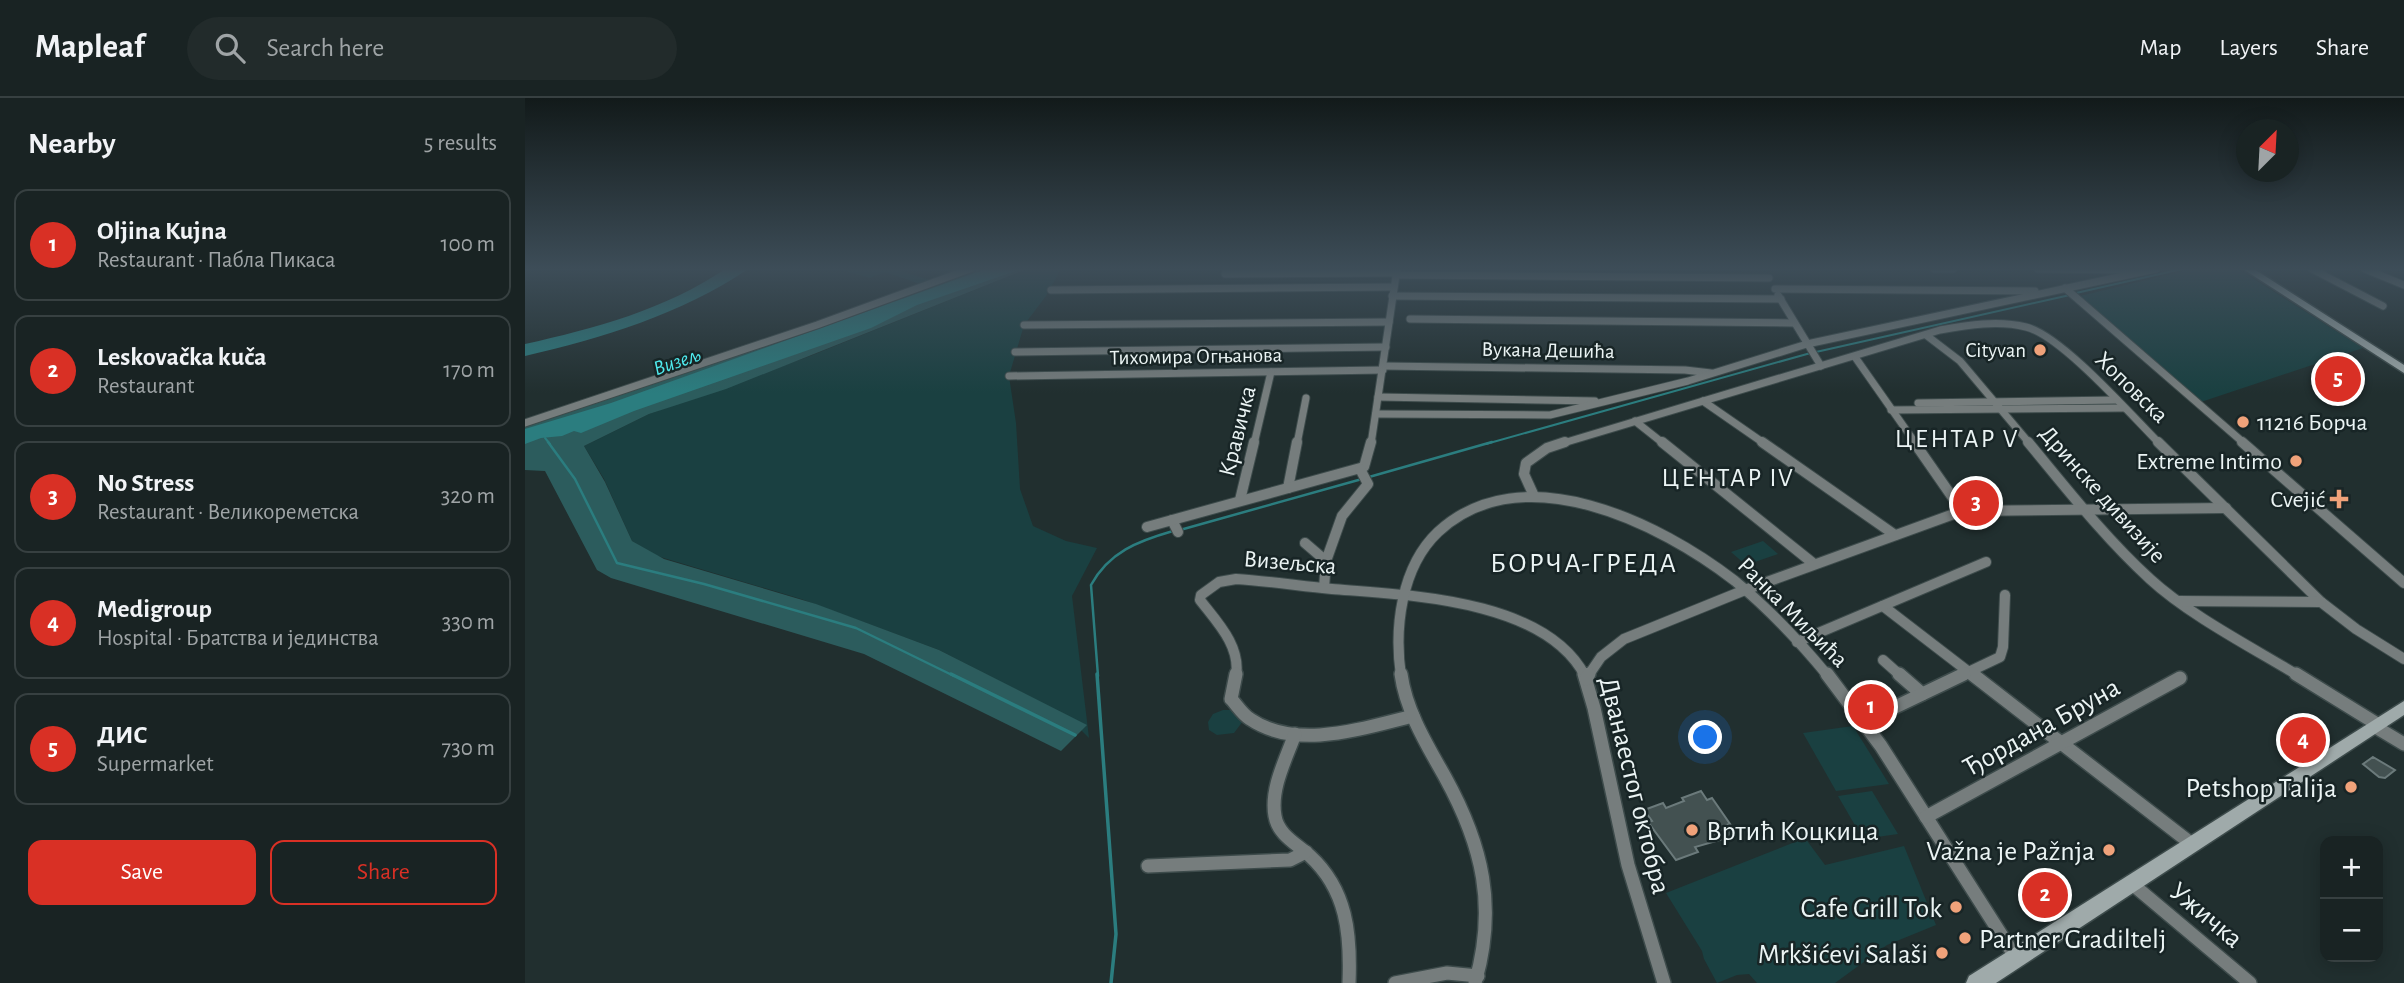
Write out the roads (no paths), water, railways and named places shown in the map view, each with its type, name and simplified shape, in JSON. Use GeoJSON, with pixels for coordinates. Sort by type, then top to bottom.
{"type":"FeatureCollection","features":[{"type":"Feature","properties":{"kind":"street"},"geometry":{"type":"LineString","coordinates":[[525,423],[857,310]]}},
{"type":"Feature","properties":{"kind":"street"},"geometry":{"type":"LineString","coordinates":[[1324,588],[1326,561],[1342,516],[1364,473],[1376,414],[1391,310]]}},
{"type":"Feature","properties":{"kind":"street"},"geometry":{"type":"LineString","coordinates":[[1786,310],[1820,364]]}},
{"type":"Feature","properties":{"kind":"street"},"geometry":{"type":"LineString","coordinates":[[1376,414],[1543,416],[1712,373],[1807,344],[1965,310]]}},
{"type":"Feature","properties":{"kind":"street"},"geometry":{"type":"LineString","coordinates":[[2090,310],[2404,583]]}},
{"type":"Feature","properties":{"kind":"street"},"geometry":{"type":"LineString","coordinates":[[2313,310],[2402,367]]}},
{"type":"Feature","properties":{"kind":"street"},"geometry":{"type":"LineString","coordinates":[[1410,319],[1793,323]]}},
{"type":"Feature","properties":{"kind":"street"},"geometry":{"type":"LineString","coordinates":[[1024,325],[1389,322]]}},
{"type":"Feature","properties":{"kind":"street","name":"Хоповска"},"geometry":{"type":"LineString","coordinates":[[1534,496],[1522,473],[1525,463],[1547,448],[1820,364],[1957,327],[2021,326],[2038,330],[2053,339],[2321,602],[2356,629],[2404,659]]}},
{"type":"Feature","properties":{"kind":"street","name":"Дринске дивизије"},"geometry":{"type":"LineString","coordinates":[[1926,335],[1952,354],[2130,561],[2178,601],[2404,744]]}},
{"type":"Feature","properties":{"kind":"street"},"geometry":{"type":"LineString","coordinates":[[1015,352],[1386,347]]}},
{"type":"Feature","properties":{"kind":"street"},"geometry":{"type":"LineString","coordinates":[[1855,356],[1962,511]]}},
{"type":"Feature","properties":{"kind":"street","name":"Вукана Дешића"},"geometry":{"type":"LineString","coordinates":[[1383,368],[1685,370],[1712,373]]}},
{"type":"Feature","properties":{"kind":"street","name":"Тихомира Огњанова"},"geometry":{"type":"LineString","coordinates":[[1009,376],[1383,368]]}},
{"type":"Feature","properties":{"kind":"street","name":"Кравичка"},"geometry":{"type":"LineString","coordinates":[[1240,500],[1271,372]]}},
{"type":"Feature","properties":{"kind":"street"},"geometry":{"type":"LineString","coordinates":[[1378,397],[1578,399],[1597,402]]}},
{"type":"Feature","properties":{"kind":"street"},"geometry":{"type":"LineString","coordinates":[[1288,488],[1306,398]]}},
{"type":"Feature","properties":{"kind":"street"},"geometry":{"type":"LineString","coordinates":[[1703,401],[1895,535]]}},
{"type":"Feature","properties":{"kind":"street"},"geometry":{"type":"LineString","coordinates":[[1889,406],[2120,404]]}},
{"type":"Feature","properties":{"kind":"street"},"geometry":{"type":"LineString","coordinates":[[1635,421],[1814,564]]}},
{"type":"Feature","properties":{"kind":"street"},"geometry":{"type":"LineString","coordinates":[[1147,527],[1175,526],[1240,500],[1364,473]]}},
{"type":"Feature","properties":{"kind":"street","name":"Ранка Миљића"},"geometry":{"type":"LineString","coordinates":[[1476,980],[1486,924],[1486,891],[1478,849],[1466,817],[1404,694],[1397,659],[1404,595],[1423,549],[1441,526],[1478,506],[1534,496],[1591,504],[1618,514],[1686,550],[1745,590],[1797,642],[1864,722],[2016,958]]}},
{"type":"Feature","properties":{"kind":"street"},"geometry":{"type":"LineString","coordinates":[[1586,679],[1601,657],[1624,639],[1745,590],[1962,511],[2226,508]]}},
{"type":"Feature","properties":{"kind":"street"},"geometry":{"type":"LineString","coordinates":[[1305,543],[1326,561]]}},
{"type":"Feature","properties":{"kind":"street"},"geometry":{"type":"LineString","coordinates":[[1797,642],[1986,562]]}},
{"type":"Feature","properties":{"kind":"street","name":"Визељска"},"geometry":{"type":"LineString","coordinates":[[1404,595],[1236,579],[1211,586],[1200,597],[1225,635],[1236,659],[1232,702],[1262,726],[1295,734],[1338,732],[1413,716]]}},
{"type":"Feature","properties":{"kind":"street","name":"Дванаестог октобра"},"geometry":{"type":"LineString","coordinates":[[1404,595],[1474,607],[1538,631],[1566,650],[1586,679],[1621,837],[1664,983]]}},
{"type":"Feature","properties":{"kind":"street"},"geometry":{"type":"LineString","coordinates":[[1864,722],[2000,657],[2003,653],[2005,595]]}},
{"type":"Feature","properties":{"kind":"street"},"geometry":{"type":"LineString","coordinates":[[2178,601],[2321,602]]}},
{"type":"Feature","properties":{"kind":"street"},"geometry":{"type":"LineString","coordinates":[[1883,606],[2193,845]]}},
{"type":"Feature","properties":{"kind":"street"},"geometry":{"type":"LineString","coordinates":[[1883,660],[1921,694]]}},
{"type":"Feature","properties":{"kind":"street","name":"Ђордана Бруна"},"geometry":{"type":"LineString","coordinates":[[1926,817],[2180,678]]}},
{"type":"Feature","properties":{"kind":"street"},"geometry":{"type":"LineString","coordinates":[[1977,983],[2404,707]]}},
{"type":"Feature","properties":{"kind":"street"},"geometry":{"type":"LineString","coordinates":[[1295,734],[1275,797],[1275,816],[1281,831],[1329,875],[1348,916],[1351,946],[1349,983]]}},
{"type":"Feature","properties":{"kind":"street"},"geometry":{"type":"LineString","coordinates":[[1149,866],[1290,860],[1306,852]]}},
{"type":"Feature","properties":{"kind":"street","name":"Ужичка"},"geometry":{"type":"LineString","coordinates":[[2131,883],[2250,983]]}},
{"type":"Feature","properties":{"kind":"street"},"geometry":{"type":"LineString","coordinates":[[1395,983],[1461,971],[1476,980]]}},
{"type":"Feature","properties":{"kind":"waterway"},"geometry":{"type":"LineString","coordinates":[[1486,444],[1807,354],[2002,310]]}},
{"type":"Feature","properties":{"kind":"waterway"},"geometry":{"type":"LineString","coordinates":[[545,438],[550,444]]}},
{"type":"Feature","properties":{"kind":"waterway"},"geometry":{"type":"LineString","coordinates":[[548,442],[575,479],[617,563],[704,584],[856,628],[954,676]]}},
{"type":"Feature","properties":{"kind":"waterway"},"geometry":{"type":"LineString","coordinates":[[1369,477],[1492,442]]}},
{"type":"Feature","properties":{"kind":"waterway"},"geometry":{"type":"LineString","coordinates":[[1180,530],[1362,479]]}},
{"type":"Feature","properties":{"kind":"waterway"},"geometry":{"type":"LineString","coordinates":[[1098,676],[1091,585],[1106,564],[1126,549],[1173,531]]}},
{"type":"Feature","properties":{"kind":"waterway"},"geometry":{"type":"LineString","coordinates":[[951,674],[1075,735]]}},
{"type":"Feature","properties":{"kind":"waterway"},"geometry":{"type":"LineString","coordinates":[[1097,674],[1116,934],[1111,983]]}},
{"type":"Feature","properties":{"kind":"place","name":"Cityvan"},"geometry":{"type":"Point","coordinates":[2040,350]}},
{"type":"Feature","properties":{"kind":"place","name":"ДИС"},"geometry":{"type":"Point","coordinates":[2338,379]}},
{"type":"Feature","properties":{"kind":"place","name":"11216 Борча"},"geometry":{"type":"Point","coordinates":[2243,422]}},
{"type":"Feature","properties":{"kind":"place","name":"Extreme Intimo"},"geometry":{"type":"Point","coordinates":[2296,461]}},
{"type":"Feature","properties":{"kind":"place","name":"Cvejić"},"geometry":{"type":"Point","coordinates":[2339,499]}},
{"type":"Feature","properties":{"kind":"place","name":"No Stress"},"geometry":{"type":"Point","coordinates":[1976,503]}},
{"type":"Feature","properties":{"kind":"place","name":"Oljina Kujna"},"geometry":{"type":"Point","coordinates":[1871,707]}},
{"type":"Feature","properties":{"kind":"place","name":"Medigroup"},"geometry":{"type":"Point","coordinates":[2303,740]}},
{"type":"Feature","properties":{"kind":"place","name":"Petshop Talija"},"geometry":{"type":"Point","coordinates":[2351,787]}},
{"type":"Feature","properties":{"kind":"place","name":"Вртић Коцкица"},"geometry":{"type":"Point","coordinates":[1692,830]}},
{"type":"Feature","properties":{"kind":"place","name":"Važna je Pažnja"},"geometry":{"type":"Point","coordinates":[2109,850]}},
{"type":"Feature","properties":{"kind":"place","name":"Leskovačka kuča"},"geometry":{"type":"Point","coordinates":[2045,895]}},
{"type":"Feature","properties":{"kind":"place","name":"Cafe Grill Tok"},"geometry":{"type":"Point","coordinates":[1956,907]}},
{"type":"Feature","properties":{"kind":"place","name":"Partner Gradiltelj"},"geometry":{"type":"Point","coordinates":[1965,938]}},
{"type":"Feature","properties":{"kind":"place","name":"Mrkšićevi Salaši"},"geometry":{"type":"Point","coordinates":[1942,953]}},
{"type":"Feature","properties":{"kind":"district","name":"ЦЕНТАР V"},"geometry":{"type":"Point","coordinates":[1957,438]}},
{"type":"Feature","properties":{"kind":"district","name":"ЦЕНТАР IV"},"geometry":{"type":"Point","coordinates":[1728,477]}},
{"type":"Feature","properties":{"kind":"district","name":"БОРЧА-ГРЕДА"},"geometry":{"type":"Point","coordinates":[1584,562]}},
{"type":"Feature","properties":{"kind":"water label","name":"Визељ"},"geometry":{"type":"Point","coordinates":[677,361]}}]}
